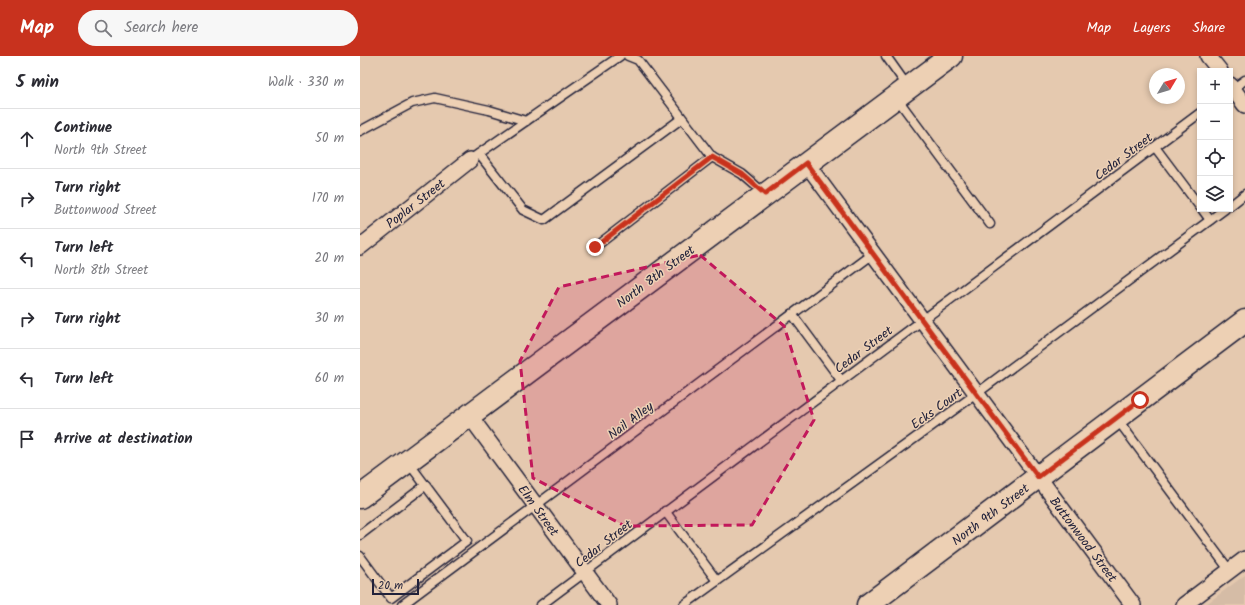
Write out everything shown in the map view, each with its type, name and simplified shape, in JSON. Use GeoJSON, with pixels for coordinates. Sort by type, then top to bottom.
{"type":"FeatureCollection","features":[{"type":"Feature","properties":{"kind":"main road","name":"North 8th Street"},"geometry":{"type":"LineString","coordinates":[[360,497],[951,56]]}},
{"type":"Feature","properties":{"kind":"main road","name":"North 9th Street"},"geometry":{"type":"LineString","coordinates":[[868,605],[1245,321]]}},
{"type":"Feature","properties":{"kind":"street"},"geometry":{"type":"LineString","coordinates":[[1208,56],[1218,68]]}},
{"type":"Feature","properties":{"kind":"street"},"geometry":{"type":"LineString","coordinates":[[1233,90],[1245,105]]}},
{"type":"Feature","properties":{"kind":"street","name":"Poplar Street"},"geometry":{"type":"LineString","coordinates":[[360,247],[474,157]]}},
{"type":"Feature","properties":{"kind":"street","name":"Buttonwood Street"},"geometry":{"type":"LineString","coordinates":[[806,163],[1133,605]]}},
{"type":"Feature","properties":{"kind":"street","name":"Elm Street"},"geometry":{"type":"LineString","coordinates":[[469,415],[609,605]]}},
{"type":"Feature","properties":{"kind":"street"},"geometry":{"type":"LineString","coordinates":[[1184,605],[1245,560]]}},
{"type":"Feature","properties":{"kind":"lane"},"geometry":{"type":"LineString","coordinates":[[620,56],[474,157],[522,210],[544,220],[681,119]]}},
{"type":"Feature","properties":{"kind":"lane"},"geometry":{"type":"LineString","coordinates":[[628,56],[638,60],[681,119],[712,157],[742,174],[765,194]]}},
{"type":"Feature","properties":{"kind":"lane"},"geometry":{"type":"LineString","coordinates":[[886,56],[902,92],[990,224]]}},
{"type":"Feature","properties":{"kind":"lane"},"geometry":{"type":"LineString","coordinates":[[1233,87],[1245,80]]}},
{"type":"Feature","properties":{"kind":"lane"},"geometry":{"type":"LineString","coordinates":[[360,131],[412,103],[435,98],[489,110],[526,122]]}},
{"type":"Feature","properties":{"kind":"lane","name":"Cedar Street"},"geometry":{"type":"LineString","coordinates":[[541,605],[1197,115]]}},
{"type":"Feature","properties":{"kind":"lane"},"geometry":{"type":"LineString","coordinates":[[1155,147],[1197,203]]}},
{"type":"Feature","properties":{"kind":"lane"},"geometry":{"type":"LineString","coordinates":[[595,247],[712,157]]}},
{"type":"Feature","properties":{"kind":"lane"},"geometry":{"type":"LineString","coordinates":[[1233,204],[1245,194]]}},
{"type":"Feature","properties":{"kind":"lane"},"geometry":{"type":"LineString","coordinates":[[1204,212],[1210,220]]}},
{"type":"Feature","properties":{"kind":"lane","name":"Ecks Court"},"geometry":{"type":"LineString","coordinates":[[684,605],[976,394],[1221,212]]}},
{"type":"Feature","properties":{"kind":"lane","name":"Nail Alley"},"geometry":{"type":"LineString","coordinates":[[402,605],[873,254]]}},
{"type":"Feature","properties":{"kind":"lane"},"geometry":{"type":"LineString","coordinates":[[792,314],[841,380]]}},
{"type":"Feature","properties":{"kind":"lane"},"geometry":{"type":"LineString","coordinates":[[1116,417],[1230,571]]}},
{"type":"Feature","properties":{"kind":"lane"},"geometry":{"type":"LineString","coordinates":[[360,556],[391,598],[467,541],[408,461]]}},
{"type":"Feature","properties":{"kind":"lane"},"geometry":{"type":"LineString","coordinates":[[360,535],[426,485]]}},
{"type":"Feature","properties":{"kind":"lane"},"geometry":{"type":"LineString","coordinates":[[665,511],[717,581]]}},
{"type":"Feature","properties":{"kind":"highlighted area"},"geometry":{"type":"Polygon","coordinates":[[[700,255],[784,326],[814,420],[752,525],[625,526],[533,478],[520,361],[559,287],[700,255]]]}},
{"type":"Feature","properties":{"kind":"shaded area"},"geometry":{"type":"Polygon","coordinates":[[[1245,575],[1245,605],[1205,605],[1245,575]]]}},
{"type":"Feature","properties":{"kind":"route"},"geometry":{"type":"LineString","coordinates":[[595,247],[712,157],[742,174],[765,194],[806,163],[1038,477],[1140,400]]}}]}
